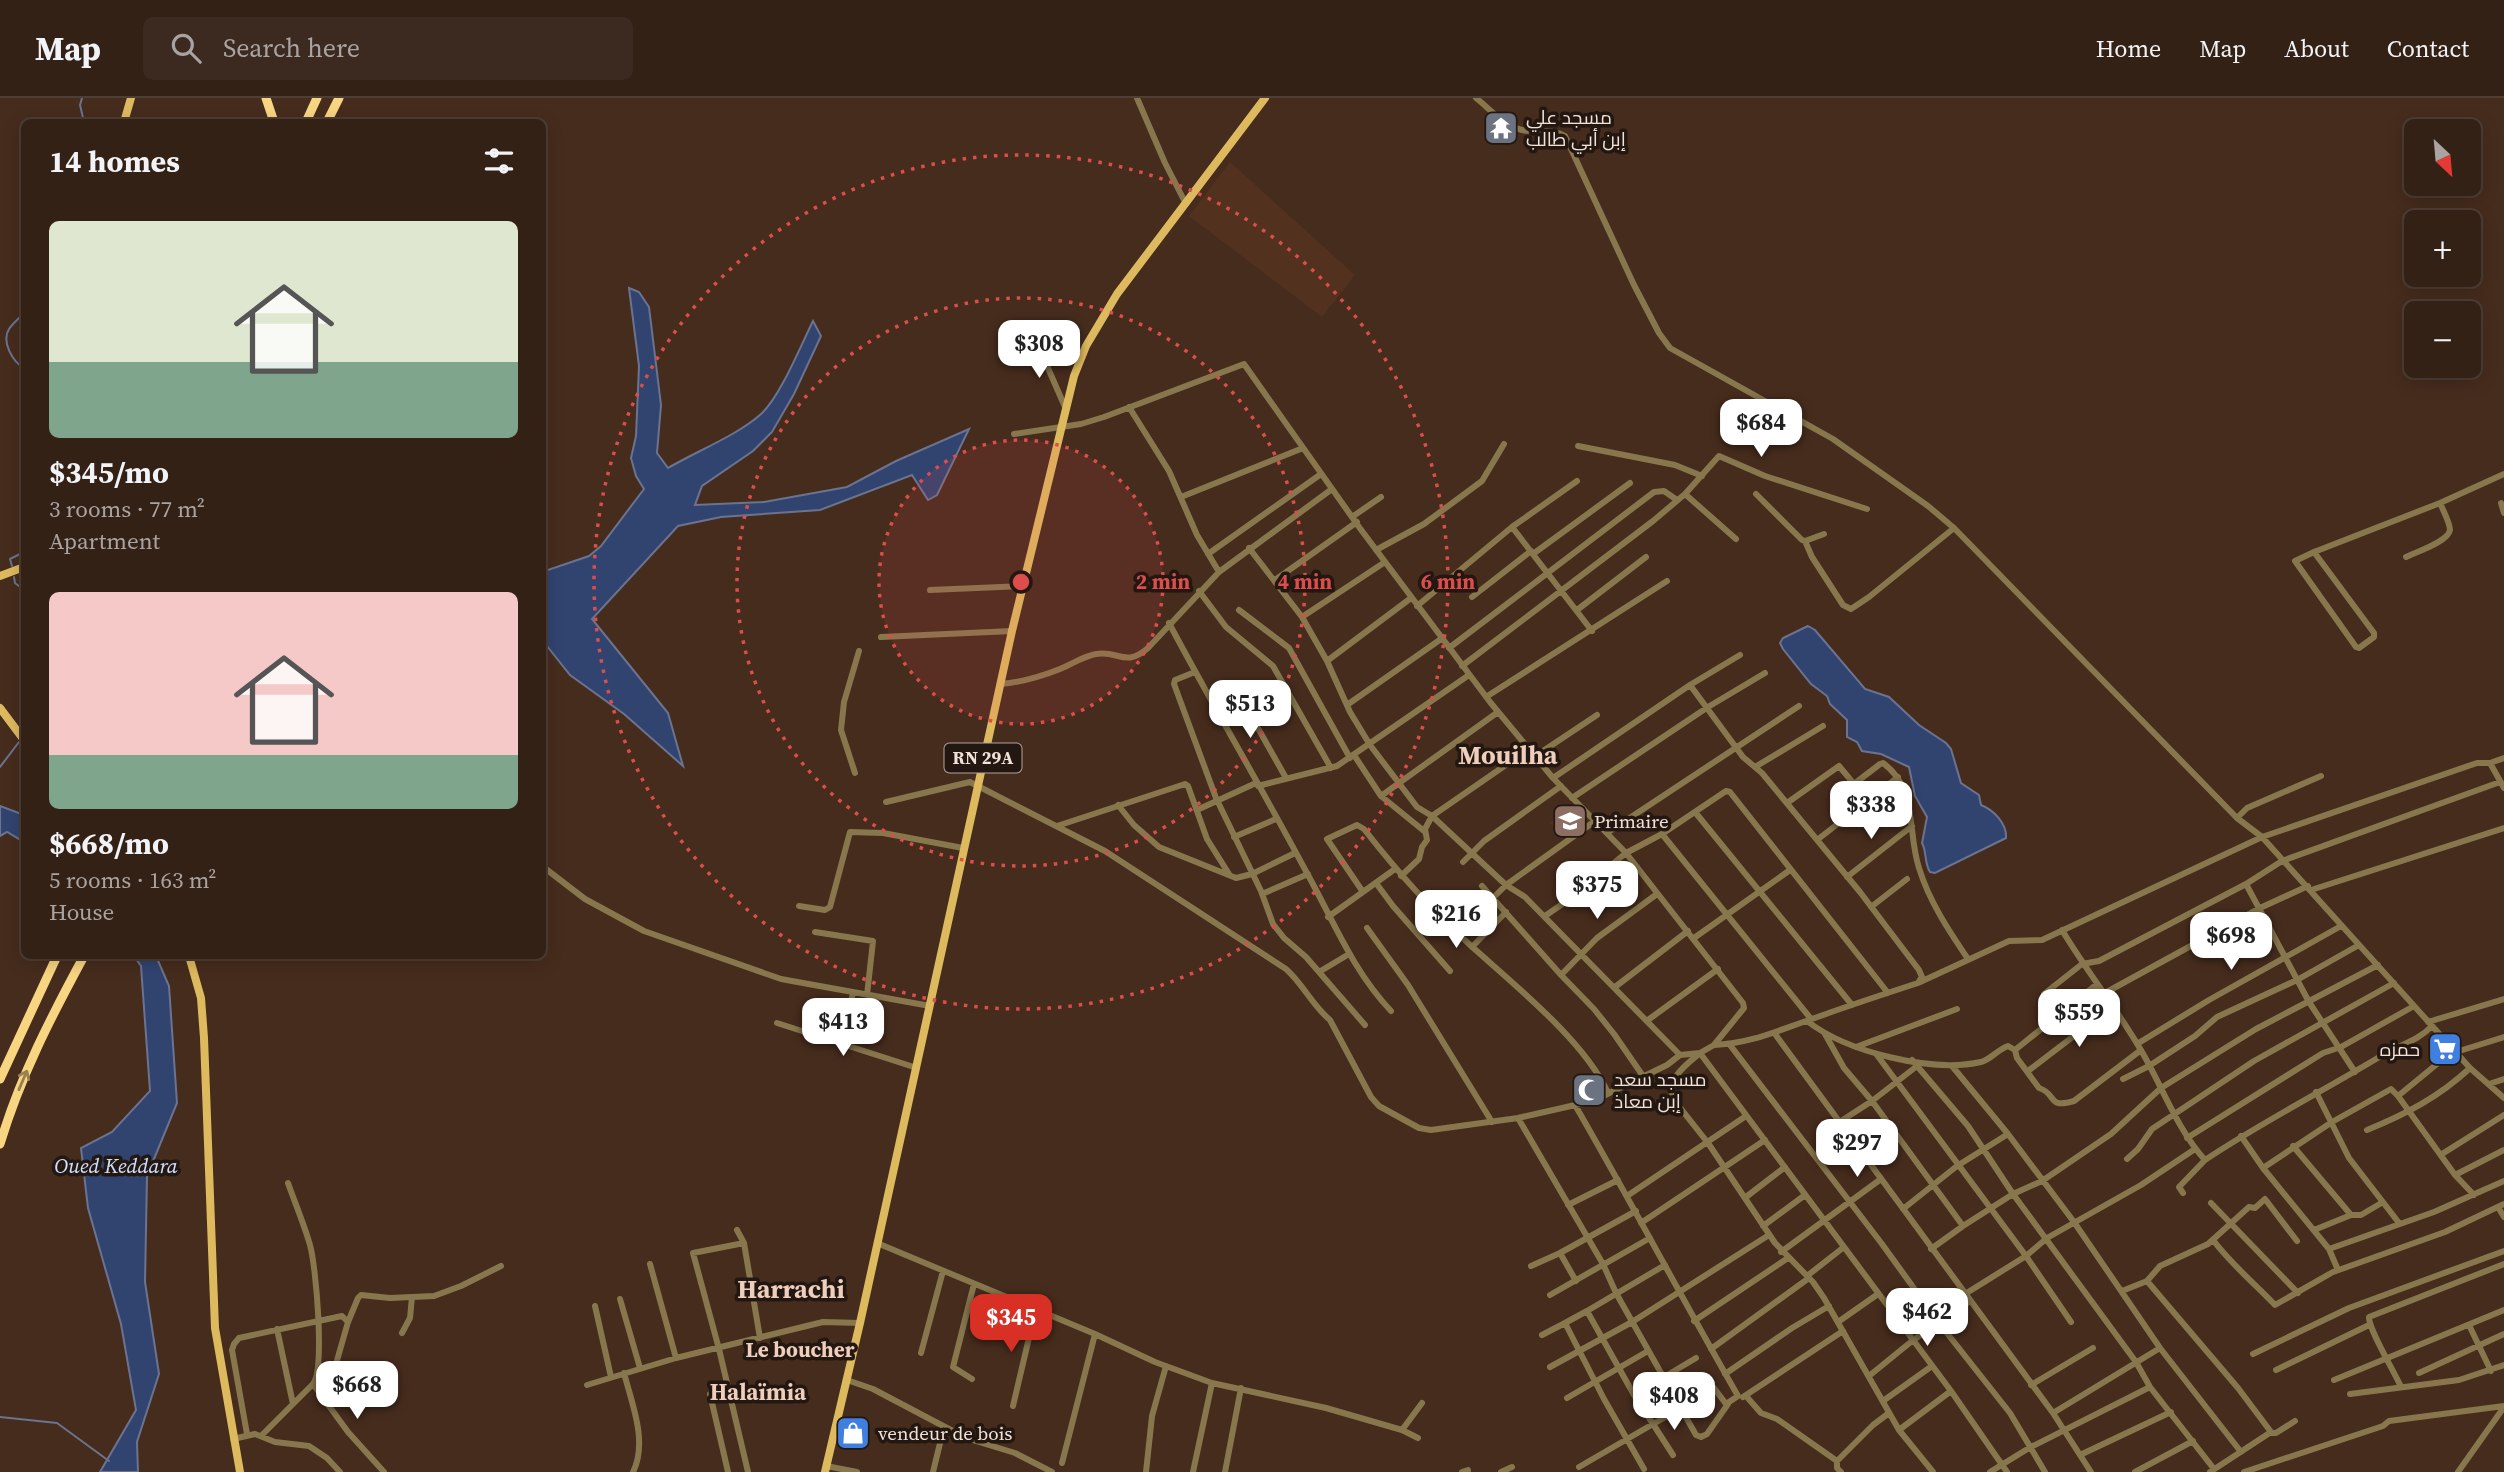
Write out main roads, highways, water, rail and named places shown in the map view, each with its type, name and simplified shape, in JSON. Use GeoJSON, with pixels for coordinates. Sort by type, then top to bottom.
{"type":"FeatureCollection","features":[{"type":"Feature","properties":{"kind":"highway"},"geometry":{"type":"LineString","coordinates":[[266,98],[273,119]]}},
{"type":"Feature","properties":{"kind":"highway"},"geometry":{"type":"LineString","coordinates":[[307,119],[317,98]]}},
{"type":"Feature","properties":{"kind":"highway"},"geometry":{"type":"LineString","coordinates":[[328,119],[339,98]]}},
{"type":"Feature","properties":{"kind":"highway"},"geometry":{"type":"LineString","coordinates":[[0,1079],[56,959]]}},
{"type":"Feature","properties":{"kind":"highway"},"geometry":{"type":"LineString","coordinates":[[0,1144],[11,1108],[42,1035],[82,959]]}},
{"type":"Feature","properties":{"kind":"main road"},"geometry":{"type":"LineString","coordinates":[[125,119],[131,98]]}},
{"type":"Feature","properties":{"kind":"main road","name":"RN 29A"},"geometry":{"type":"LineString","coordinates":[[826,1469],[917,1068],[963,848],[1065,407],[1086,346],[1117,294],[1265,98]]}},
{"type":"Feature","properties":{"kind":"main road"},"geometry":{"type":"LineString","coordinates":[[0,576],[21,568]]}},
{"type":"Feature","properties":{"kind":"main road"},"geometry":{"type":"LineString","coordinates":[[0,708],[21,736]]}},
{"type":"Feature","properties":{"kind":"main road"},"geometry":{"type":"LineString","coordinates":[[190,959],[201,998],[204,1038],[215,1328],[240,1472]]}},
{"type":"Feature","properties":{"kind":"water"},"geometry":{"type":"Polygon","coordinates":[[[629,288],[639,292],[649,307],[661,405],[657,453],[668,468],[752,422],[768,406],[783,383],[813,321],[821,336],[794,394],[772,432],[753,451],[702,486],[695,505],[764,502],[847,487],[896,461],[969,429],[937,495],[928,500],[912,475],[820,510],[721,517],[678,526],[592,619],[668,713],[683,766],[624,714],[570,675],[546,645],[546,570],[589,556],[601,546],[644,489],[636,476],[631,458],[636,436],[639,366],[629,288]]]}},
{"type":"Feature","properties":{"kind":"water"},"geometry":{"type":"Polygon","coordinates":[[[1808,626],[1815,630],[1865,689],[1889,697],[1919,725],[1946,743],[1951,749],[1961,783],[1979,795],[1981,805],[1999,818],[2006,838],[1935,873],[1930,872],[1922,843],[1927,817],[1915,796],[1909,767],[1881,754],[1862,751],[1857,742],[1847,737],[1847,720],[1830,704],[1827,696],[1811,684],[1780,643],[1783,638],[1808,626]]]}},
{"type":"Feature","properties":{"kind":"water"},"geometry":{"type":"Polygon","coordinates":[[[0,806],[21,814],[21,840],[7,832],[0,836],[0,806]]]}},
{"type":"Feature","properties":{"kind":"water","name":"Oued Keddara"},"geometry":{"type":"Polygon","coordinates":[[[136,959],[157,959],[169,986],[177,1103],[147,1176],[145,1282],[159,1374],[137,1442],[138,1472],[100,1472],[136,1410],[121,1324],[88,1208],[81,1148],[112,1132],[150,1091],[141,966],[136,959]]]}},
{"type":"Feature","properties":{"kind":"waterway"},"geometry":{"type":"LineString","coordinates":[[82,98],[80,105],[83,119]]}},
{"type":"Feature","properties":{"kind":"waterway"},"geometry":{"type":"LineString","coordinates":[[21,315],[9,329],[6,340],[12,356],[21,366]]}},
{"type":"Feature","properties":{"kind":"waterway"},"geometry":{"type":"LineString","coordinates":[[12,566],[10,559],[21,554]]}},
{"type":"Feature","properties":{"kind":"waterway"},"geometry":{"type":"LineString","coordinates":[[14,577],[15,583],[21,588]]}},
{"type":"Feature","properties":{"kind":"waterway"},"geometry":{"type":"LineString","coordinates":[[0,767],[19,742]]}},
{"type":"Feature","properties":{"kind":"waterway"},"geometry":{"type":"LineString","coordinates":[[0,1417],[57,1423],[109,1461]]}},
{"type":"Feature","properties":{"kind":"place","name":"مسجد علي إبن أبي طالب"},"geometry":{"type":"Point","coordinates":[1501,128]}},
{"type":"Feature","properties":{"kind":"place","name":"Primaire"},"geometry":{"type":"Point","coordinates":[1570,821]}},
{"type":"Feature","properties":{"kind":"place","name":"حمزه"},"geometry":{"type":"Point","coordinates":[2445,1049]}},
{"type":"Feature","properties":{"kind":"place","name":"مسجد سعد إبن معاذ"},"geometry":{"type":"Point","coordinates":[1589,1090]}},
{"type":"Feature","properties":{"kind":"place","name":"vendeur de bois"},"geometry":{"type":"Point","coordinates":[853,1433]}},
{"type":"Feature","properties":{"kind":"district","name":"Mouilha"},"geometry":{"type":"Point","coordinates":[1508,755]}},
{"type":"Feature","properties":{"kind":"district","name":"Harrachi"},"geometry":{"type":"Point","coordinates":[791,1289]}},
{"type":"Feature","properties":{"kind":"district","name":"Le boucher"},"geometry":{"type":"Point","coordinates":[800,1350]}},
{"type":"Feature","properties":{"kind":"district","name":"Halaïmia"},"geometry":{"type":"Point","coordinates":[758,1392]}}]}
